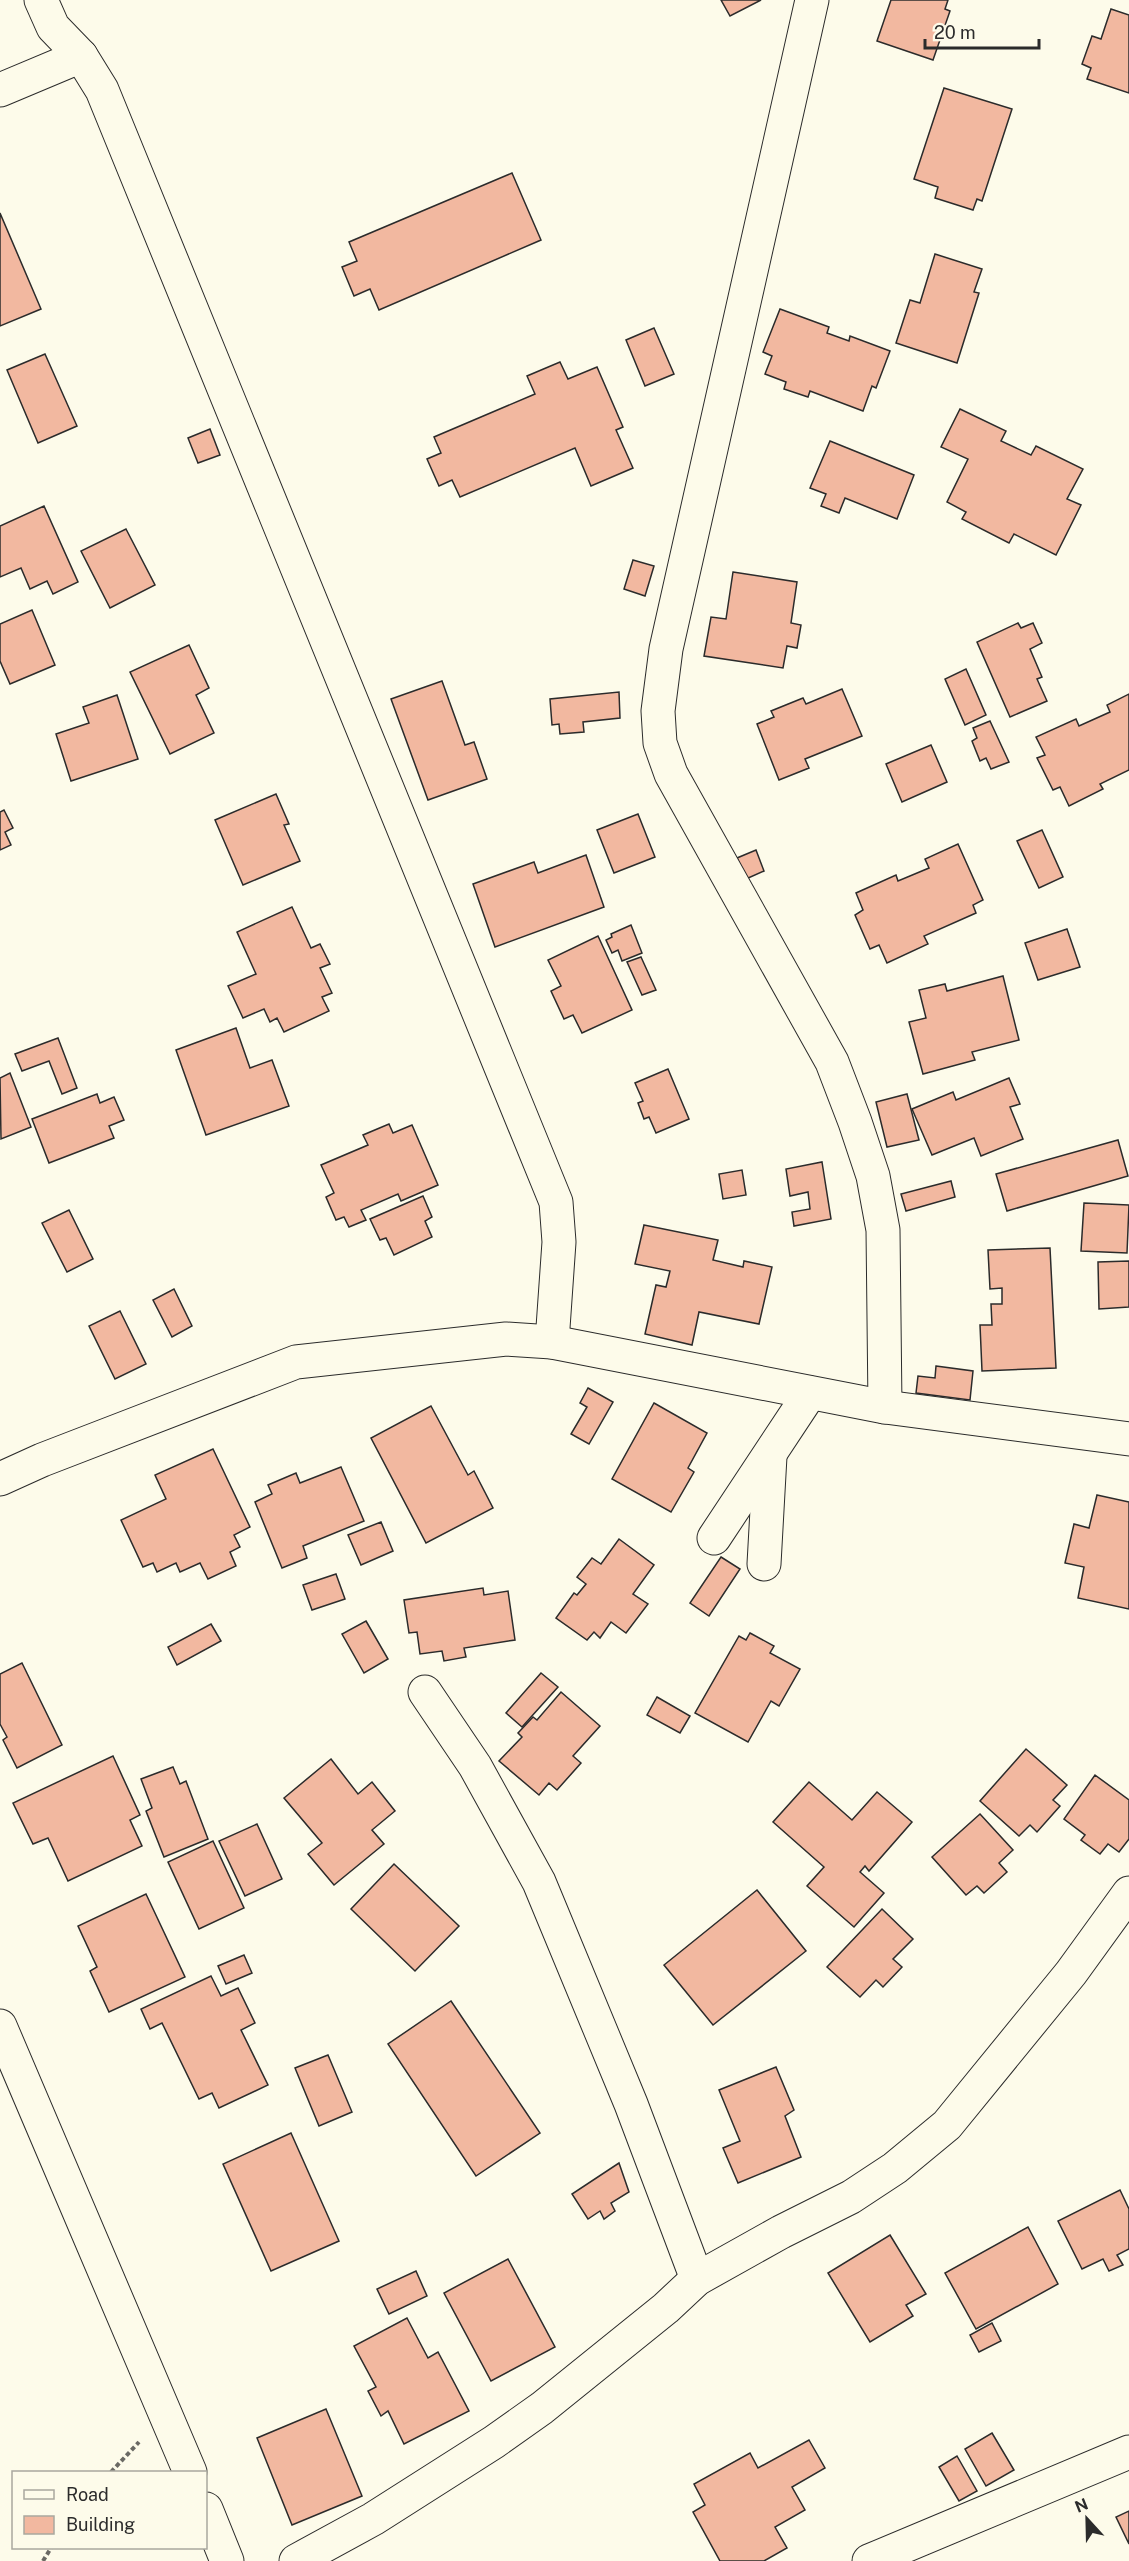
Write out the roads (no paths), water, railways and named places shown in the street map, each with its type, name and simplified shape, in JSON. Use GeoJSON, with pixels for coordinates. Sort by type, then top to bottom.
{"type":"FeatureCollection","features":[{"type":"Feature","properties":{"kind":"street"},"geometry":{"type":"LineString","coordinates":[[41,0],[53,27],[81,56],[102,90],[556,1202],[559,1242],[552,1342]]}},
{"type":"Feature","properties":{"kind":"street"},"geometry":{"type":"LineString","coordinates":[[812,0],[666,649],[658,711],[660,742],[671,774],[832,1062],[873,1176],[883,1230],[885,1407]]}},
{"type":"Feature","properties":{"kind":"street"},"geometry":{"type":"LineString","coordinates":[[0,90],[81,56]]}},
{"type":"Feature","properties":{"kind":"street"},"geometry":{"type":"LineString","coordinates":[[0,1479],[53,1456],[296,1362],[506,1339],[552,1342],[885,1407],[1129,1439]]}},
{"type":"Feature","properties":{"kind":"street"},"geometry":{"type":"LineString","coordinates":[[714,1538],[810,1393]]}},
{"type":"Feature","properties":{"kind":"street"},"geometry":{"type":"LineString","coordinates":[[764,1564],[770,1454]]}},
{"type":"Feature","properties":{"kind":"street"},"geometry":{"type":"LineString","coordinates":[[425,1692],[475,1766],[539,1882],[631,2104],[697,2279]]}},
{"type":"Feature","properties":{"kind":"street"},"geometry":{"type":"LineString","coordinates":[[296,2561],[373,2519],[494,2442],[551,2401],[697,2279],[851,2196],[895,2168],[947,2125],[1071,1973],[1129,1893]]}},
{"type":"Feature","properties":{"kind":"street"},"geometry":{"type":"LineString","coordinates":[[0,2026],[190,2471]]}},
{"type":"Feature","properties":{"kind":"street"},"geometry":{"type":"LineString","coordinates":[[869,2561],[1129,2452]]}},
{"type":"Feature","properties":{"kind":"street"},"geometry":{"type":"LineString","coordinates":[[207,2511],[227,2561]]}}]}
